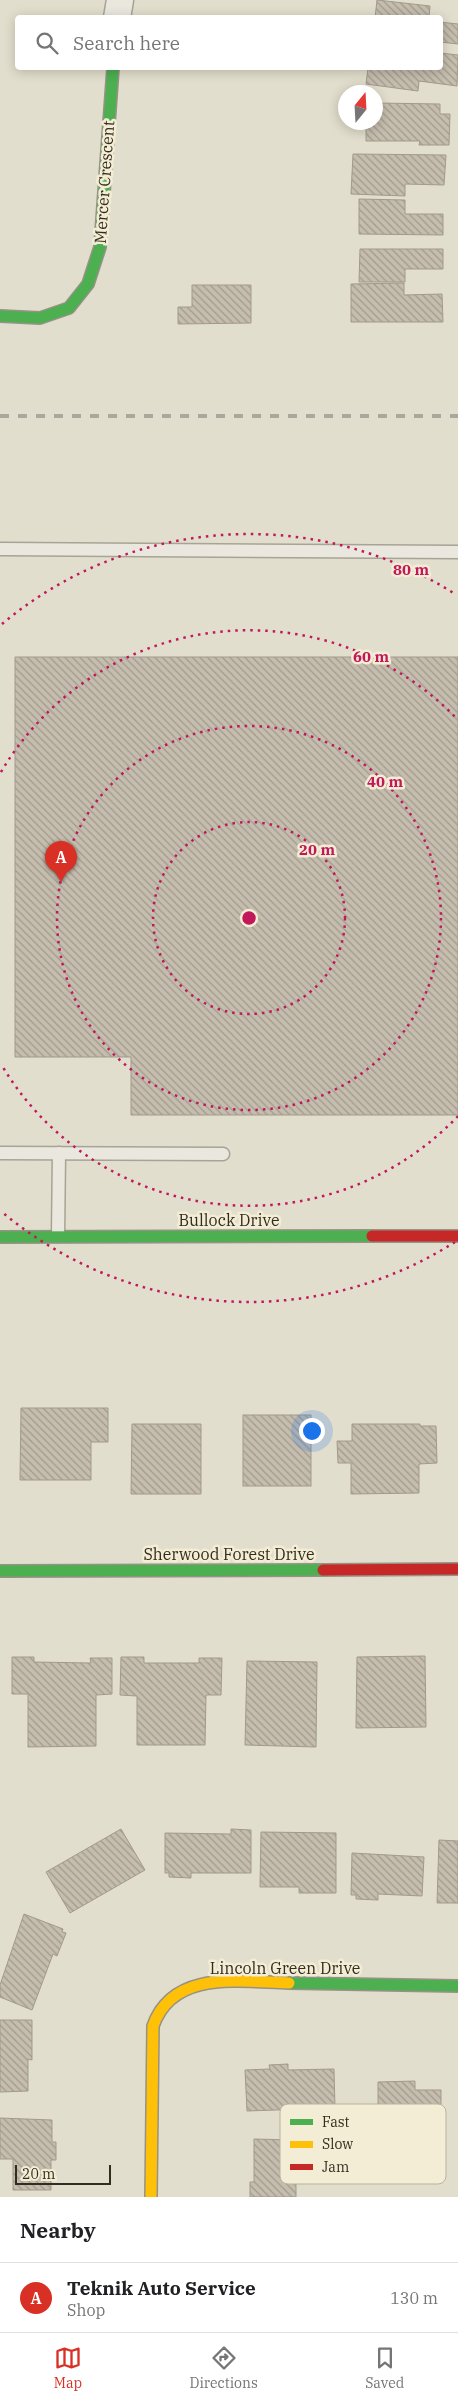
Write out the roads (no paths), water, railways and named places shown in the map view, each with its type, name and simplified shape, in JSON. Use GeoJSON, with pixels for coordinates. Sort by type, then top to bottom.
{"type":"FeatureCollection","features":[{"type":"Feature","properties":{"kind":"street"},"geometry":{"type":"LineString","coordinates":[[118,15],[120,0]]}},
{"type":"Feature","properties":{"kind":"street","name":"Mercer Crescent"},"geometry":{"type":"LineString","coordinates":[[0,316],[40,318],[69,308],[88,284],[100,248],[113,70]]}},
{"type":"Feature","properties":{"kind":"street","name":"Bullock Drive"},"geometry":{"type":"LineString","coordinates":[[0,1236],[458,1236]]}},
{"type":"Feature","properties":{"kind":"street","name":"Sherwood Forest Drive"},"geometry":{"type":"LineString","coordinates":[[0,1571],[458,1569]]}},
{"type":"Feature","properties":{"kind":"street","name":"Lincoln Green Drive"},"geometry":{"type":"LineString","coordinates":[[151,2197],[153,2026],[158,2012],[187,1987],[214,1981],[458,1986]]}},
{"type":"Feature","properties":{"kind":"lane"},"geometry":{"type":"LineString","coordinates":[[0,549],[458,552]]}},
{"type":"Feature","properties":{"kind":"lane"},"geometry":{"type":"LineString","coordinates":[[0,1153],[223,1154]]}},
{"type":"Feature","properties":{"kind":"lane"},"geometry":{"type":"LineString","coordinates":[[58,1236],[59,1153]]}},
{"type":"Feature","properties":{"kind":"railway"},"geometry":{"type":"LineString","coordinates":[[0,416],[458,416]]}},
{"type":"Feature","properties":{"kind":"place","name":"Teknik Auto Service"},"geometry":{"type":"Point","coordinates":[61,882]}}]}
